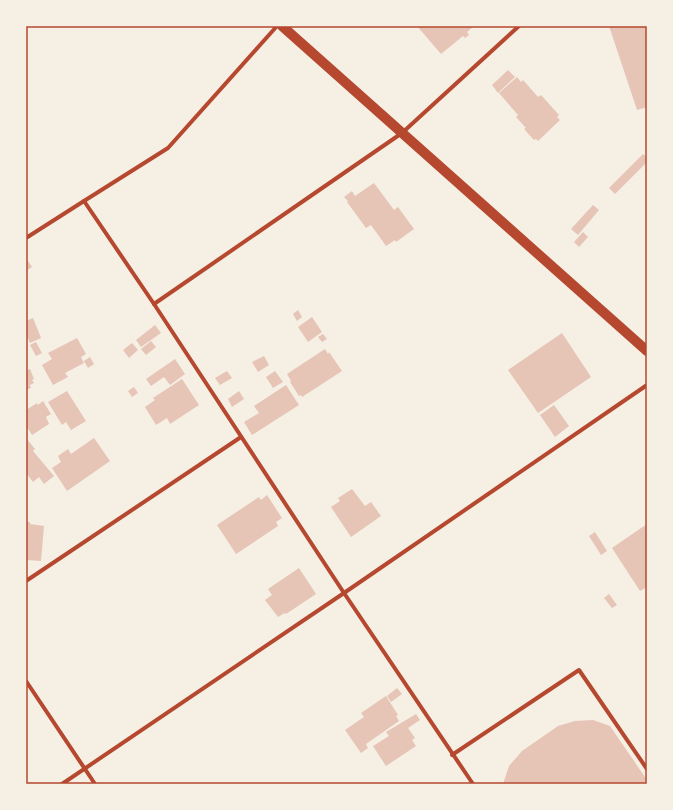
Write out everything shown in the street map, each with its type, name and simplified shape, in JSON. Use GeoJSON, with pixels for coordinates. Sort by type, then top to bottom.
{"type":"FeatureCollection","features":[{"type":"Feature","properties":{"kind":"main road"},"geometry":{"type":"LineString","coordinates":[[282,26],[647,351]]}},
{"type":"Feature","properties":{"kind":"street"},"geometry":{"type":"LineString","coordinates":[[26,238],[168,148],[277,26]]}},
{"type":"Feature","properties":{"kind":"street"},"geometry":{"type":"LineString","coordinates":[[154,304],[402,133],[519,26]]}},
{"type":"Feature","properties":{"kind":"street"},"geometry":{"type":"LineString","coordinates":[[84,201],[154,304],[241,438],[472,784]]}},
{"type":"Feature","properties":{"kind":"street"},"geometry":{"type":"LineString","coordinates":[[62,784],[647,385]]}},
{"type":"Feature","properties":{"kind":"street"},"geometry":{"type":"LineString","coordinates":[[26,581],[241,438]]}},
{"type":"Feature","properties":{"kind":"street"},"geometry":{"type":"LineString","coordinates":[[452,754],[579,670],[647,769]]}},
{"type":"Feature","properties":{"kind":"street"},"geometry":{"type":"LineString","coordinates":[[26,681],[95,784]]}},
{"type":"Feature","properties":{"kind":"building"},"geometry":{"type":"Polygon","coordinates":[[[417,26],[474,26],[467,32],[469,35],[465,38],[463,36],[441,54],[417,26]]]}},
{"type":"Feature","properties":{"kind":"building"},"geometry":{"type":"Polygon","coordinates":[[[609,26],[647,26],[647,107],[637,110],[609,26]]]}},
{"type":"Feature","properties":{"kind":"building"},"geometry":{"type":"Polygon","coordinates":[[[508,70],[515,77],[498,93],[492,85],[508,70]]]}},
{"type":"Feature","properties":{"kind":"building"},"geometry":{"type":"Polygon","coordinates":[[[517,77],[521,82],[523,80],[538,97],[541,95],[559,115],[557,117],[560,120],[538,141],[536,139],[534,140],[524,129],[526,128],[516,117],[518,115],[499,93],[517,77]]]}},
{"type":"Feature","properties":{"kind":"building"},"geometry":{"type":"Polygon","coordinates":[[[643,154],[647,157],[647,162],[615,194],[609,188],[643,154]]]}},
{"type":"Feature","properties":{"kind":"building"},"geometry":{"type":"Polygon","coordinates":[[[374,183],[394,210],[398,207],[414,229],[396,242],[395,240],[386,246],[371,225],[366,228],[344,197],[352,191],[355,196],[374,183]]]}},
{"type":"Feature","properties":{"kind":"building"},"geometry":{"type":"Polygon","coordinates":[[[593,205],[599,210],[578,235],[571,229],[593,205]]]}},
{"type":"Feature","properties":{"kind":"building"},"geometry":{"type":"Polygon","coordinates":[[[583,232],[588,237],[579,247],[574,242],[583,232]]]}},
{"type":"Feature","properties":{"kind":"building"},"geometry":{"type":"Polygon","coordinates":[[[26,258],[32,267],[26,271],[26,258]]]}},
{"type":"Feature","properties":{"kind":"building"},"geometry":{"type":"Polygon","coordinates":[[[298,310],[302,317],[297,321],[293,314],[298,310]]]}},
{"type":"Feature","properties":{"kind":"building"},"geometry":{"type":"Polygon","coordinates":[[[312,317],[322,332],[308,342],[298,327],[312,317]]]}},
{"type":"Feature","properties":{"kind":"building"},"geometry":{"type":"Polygon","coordinates":[[[33,318],[41,338],[30,343],[26,334],[26,321],[33,318]]]}},
{"type":"Feature","properties":{"kind":"building"},"geometry":{"type":"Polygon","coordinates":[[[155,325],[161,333],[141,347],[136,340],[155,325]]]}},
{"type":"Feature","properties":{"kind":"building"},"geometry":{"type":"Polygon","coordinates":[[[562,333],[591,377],[538,413],[508,370],[562,333]]]}},
{"type":"Feature","properties":{"kind":"building"},"geometry":{"type":"Polygon","coordinates":[[[323,334],[327,339],[322,342],[318,337],[323,334]]]}},
{"type":"Feature","properties":{"kind":"building"},"geometry":{"type":"Polygon","coordinates":[[[77,338],[86,354],[81,357],[84,363],[65,373],[68,377],[53,385],[42,365],[52,359],[48,353],[77,338]]]}},
{"type":"Feature","properties":{"kind":"building"},"geometry":{"type":"Polygon","coordinates":[[[151,341],[156,347],[146,355],[141,349],[151,341]]]}},
{"type":"Feature","properties":{"kind":"building"},"geometry":{"type":"Polygon","coordinates":[[[36,342],[42,353],[36,356],[30,345],[36,342]]]}},
{"type":"Feature","properties":{"kind":"building"},"geometry":{"type":"Polygon","coordinates":[[[132,343],[138,350],[129,358],[123,350],[132,343]]]}},
{"type":"Feature","properties":{"kind":"building"},"geometry":{"type":"Polygon","coordinates":[[[325,349],[328,354],[329,352],[342,371],[302,397],[301,395],[299,396],[287,374],[325,349]]]}},
{"type":"Feature","properties":{"kind":"building"},"geometry":{"type":"Polygon","coordinates":[[[264,356],[269,365],[258,372],[252,362],[264,356]]]}},
{"type":"Feature","properties":{"kind":"building"},"geometry":{"type":"Polygon","coordinates":[[[90,357],[94,364],[88,368],[84,361],[90,357]]]}},
{"type":"Feature","properties":{"kind":"building"},"geometry":{"type":"Polygon","coordinates":[[[175,359],[185,374],[170,385],[164,377],[151,386],[146,379],[175,359]]]}},
{"type":"Feature","properties":{"kind":"building"},"geometry":{"type":"Polygon","coordinates":[[[26,367],[27,370],[30,369],[34,383],[30,385],[31,388],[26,390],[26,367]]]}},
{"type":"Feature","properties":{"kind":"building"},"geometry":{"type":"Polygon","coordinates":[[[227,371],[232,378],[220,385],[215,378],[227,371]]]}},
{"type":"Feature","properties":{"kind":"building"},"geometry":{"type":"Polygon","coordinates":[[[275,371],[283,382],[273,388],[266,377],[275,371]]]}},
{"type":"Feature","properties":{"kind":"building"},"geometry":{"type":"Polygon","coordinates":[[[182,379],[199,405],[170,424],[167,418],[156,425],[145,407],[155,400],[153,398],[182,379]]]}},
{"type":"Feature","properties":{"kind":"building"},"geometry":{"type":"Polygon","coordinates":[[[286,385],[299,405],[252,435],[244,422],[259,413],[254,406],[286,385]]]}},
{"type":"Feature","properties":{"kind":"building"},"geometry":{"type":"Polygon","coordinates":[[[134,387],[138,393],[132,397],[128,391],[134,387]]]}},
{"type":"Feature","properties":{"kind":"building"},"geometry":{"type":"Polygon","coordinates":[[[67,391],[86,421],[71,430],[66,422],[62,425],[48,402],[67,391]]]}},
{"type":"Feature","properties":{"kind":"building"},"geometry":{"type":"Polygon","coordinates":[[[239,391],[244,399],[232,407],[228,399],[239,391]]]}},
{"type":"Feature","properties":{"kind":"building"},"geometry":{"type":"Polygon","coordinates":[[[43,401],[51,414],[46,417],[49,424],[32,435],[26,427],[26,410],[43,401]]]}},
{"type":"Feature","properties":{"kind":"building"},"geometry":{"type":"Polygon","coordinates":[[[554,405],[569,426],[555,437],[540,415],[554,405]]]}},
{"type":"Feature","properties":{"kind":"building"},"geometry":{"type":"Polygon","coordinates":[[[26,438],[35,449],[33,451],[54,476],[44,484],[39,477],[33,482],[26,473],[26,438]]]}},
{"type":"Feature","properties":{"kind":"building"},"geometry":{"type":"Polygon","coordinates":[[[94,438],[110,461],[67,491],[52,468],[61,462],[58,456],[68,449],[71,454],[94,438]]]}},
{"type":"Feature","properties":{"kind":"building"},"geometry":{"type":"Polygon","coordinates":[[[352,489],[365,506],[371,502],[381,516],[351,537],[331,507],[340,501],[338,498],[352,489]]]}},
{"type":"Feature","properties":{"kind":"building"},"geometry":{"type":"Polygon","coordinates":[[[267,495],[282,518],[276,522],[278,526],[236,554],[217,525],[259,497],[261,500],[267,495]]]}},
{"type":"Feature","properties":{"kind":"building"},"geometry":{"type":"Polygon","coordinates":[[[26,522],[44,526],[41,561],[26,560],[26,522]]]}},
{"type":"Feature","properties":{"kind":"building"},"geometry":{"type":"Polygon","coordinates":[[[647,524],[647,587],[640,591],[612,548],[647,524]]]}},
{"type":"Feature","properties":{"kind":"building"},"geometry":{"type":"Polygon","coordinates":[[[595,532],[607,551],[601,555],[589,536],[595,532]]]}},
{"type":"Feature","properties":{"kind":"building"},"geometry":{"type":"Polygon","coordinates":[[[299,568],[316,594],[286,614],[285,613],[278,617],[265,600],[272,595],[268,589],[299,568]]]}},
{"type":"Feature","properties":{"kind":"building"},"geometry":{"type":"Polygon","coordinates":[[[609,594],[617,605],[612,608],[604,598],[609,594]]]}},
{"type":"Feature","properties":{"kind":"building"},"geometry":{"type":"Polygon","coordinates":[[[397,688],[402,694],[391,702],[387,696],[397,688]]]}},
{"type":"Feature","properties":{"kind":"building"},"geometry":{"type":"Polygon","coordinates":[[[386,696],[398,715],[396,716],[399,721],[366,744],[368,748],[361,753],[345,730],[364,717],[361,713],[386,696]]]}},
{"type":"Feature","properties":{"kind":"building"},"geometry":{"type":"Polygon","coordinates":[[[416,714],[420,720],[408,728],[415,738],[412,740],[416,746],[386,766],[373,746],[389,736],[386,732],[416,714]]]}},
{"type":"Feature","properties":{"kind":"building"},"geometry":{"type":"Polygon","coordinates":[[[593,720],[610,726],[647,780],[647,784],[503,784],[509,766],[522,751],[558,726],[575,721],[593,720]]]}}]}
